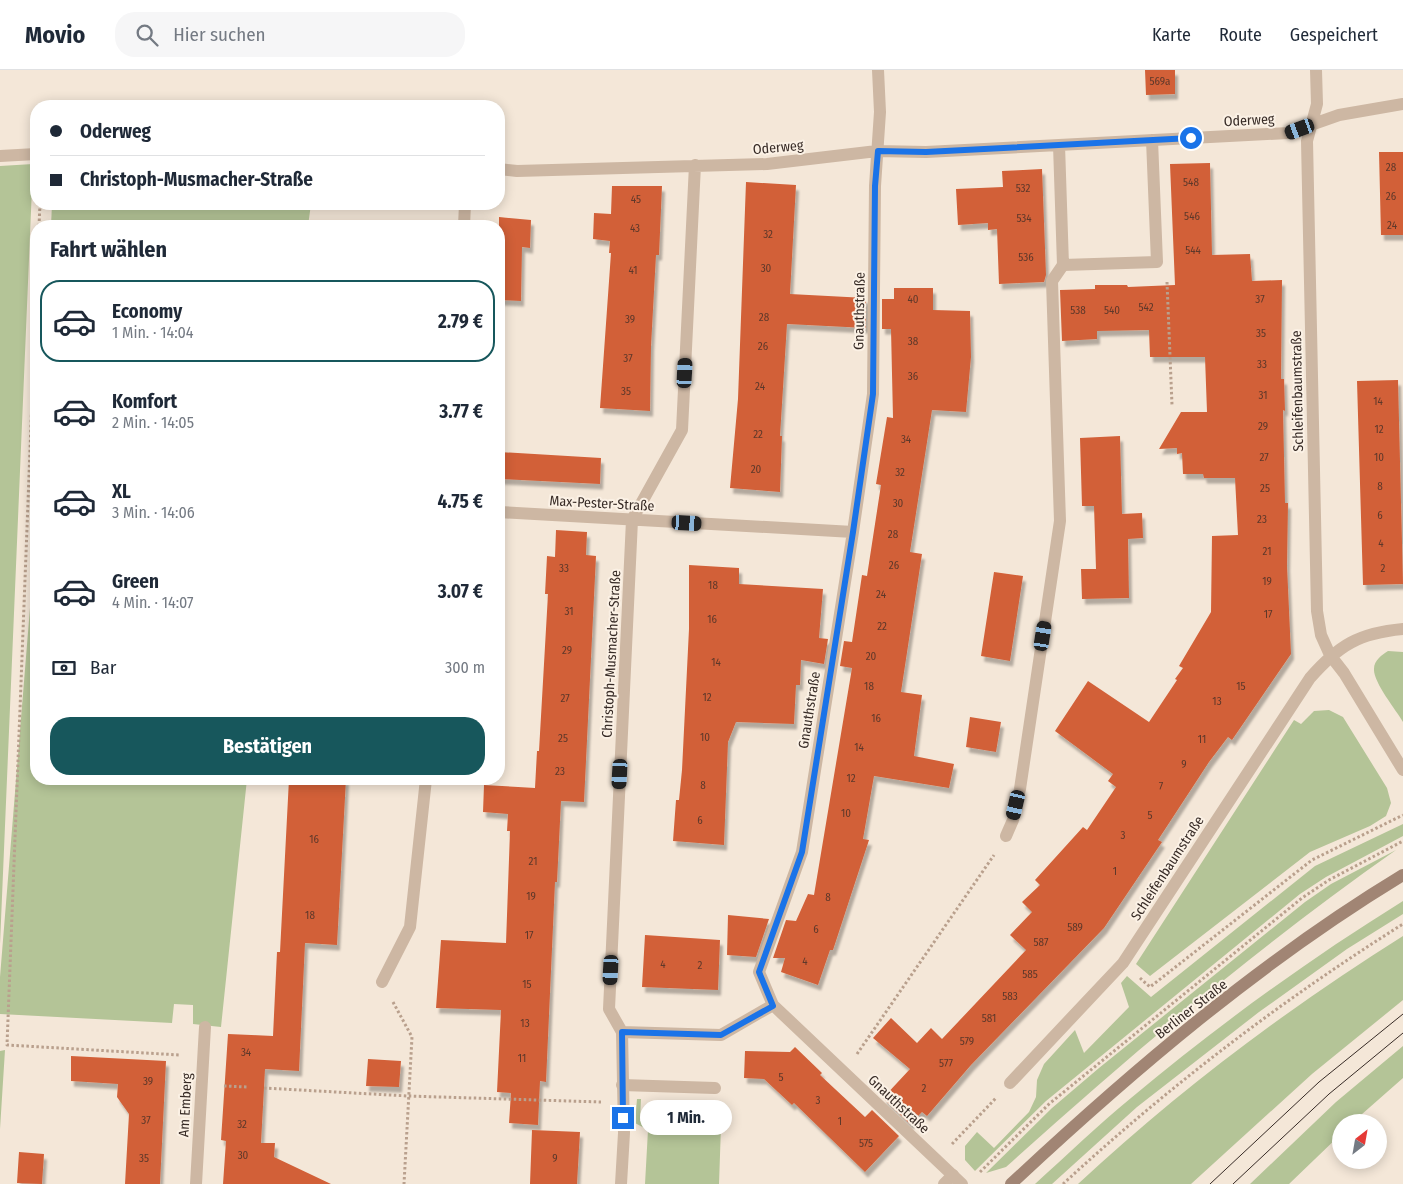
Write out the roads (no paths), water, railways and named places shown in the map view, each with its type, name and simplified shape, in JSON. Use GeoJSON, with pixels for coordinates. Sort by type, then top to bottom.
{"type":"FeatureCollection","features":[{"type":"Feature","properties":{"kind":"main road","name":"Berliner Straße"},"geometry":{"type":"LineString","coordinates":[[1011,1184],[1102,1101],[1206,1015],[1360,901],[1403,875]]}},
{"type":"Feature","properties":{"kind":"street","name":"Gnauthstraße"},"geometry":{"type":"LineString","coordinates":[[878,70],[880,112],[875,186],[873,394],[802,852],[759,972],[773,1006],[936,1160],[953,1181]]}},
{"type":"Feature","properties":{"kind":"street","name":"Schleifenbaumstraße"},"geometry":{"type":"LineString","coordinates":[[1316,70],[1317,104],[1307,141],[1317,611],[1321,635],[1330,655],[1344,673],[1403,770]]}},
{"type":"Feature","properties":{"kind":"street","name":"Oderweg"},"geometry":{"type":"LineString","coordinates":[[505,170],[517,171],[767,164],[878,151],[926,152],[1288,133],[1339,114],[1403,104]]}},
{"type":"Feature","properties":{"kind":"street"},"geometry":{"type":"LineString","coordinates":[[1064,265],[1157,262],[1152,140]]}},
{"type":"Feature","properties":{"kind":"street"},"geometry":{"type":"LineString","coordinates":[[1006,836],[1013,820],[1020,789],[1060,521],[1052,281],[1064,265],[1059,144]]}},
{"type":"Feature","properties":{"kind":"street"},"geometry":{"type":"LineString","coordinates":[[0,156],[30,154]]}},
{"type":"Feature","properties":{"kind":"street","name":"Christoph-Musmacher-Straße"},"geometry":{"type":"LineString","coordinates":[[621,1184],[624,1133],[622,1032],[609,1009],[632,520],[682,430],[696,165]]}},
{"type":"Feature","properties":{"kind":"street","name":"Max-Pester-Straße"},"geometry":{"type":"LineString","coordinates":[[505,512],[853,532]]}},
{"type":"Feature","properties":{"kind":"street"},"geometry":{"type":"LineString","coordinates":[[1330,655],[1357,638],[1403,629]]}},
{"type":"Feature","properties":{"kind":"street","name":"Schleifenbaumstraße"},"geometry":{"type":"LineString","coordinates":[[1010,1083],[1123,963],[1292,703],[1330,655]]}},
{"type":"Feature","properties":{"kind":"street"},"geometry":{"type":"LineString","coordinates":[[382,982],[410,927],[425,785]]}},
{"type":"Feature","properties":{"kind":"street"},"geometry":{"type":"LineString","coordinates":[[622,1032],[721,1035],[773,1006]]}},
{"type":"Feature","properties":{"kind":"street","name":"Am Emberg"},"geometry":{"type":"LineString","coordinates":[[196,1184],[205,1027]]}},
{"type":"Feature","properties":{"kind":"street"},"geometry":{"type":"LineString","coordinates":[[622,1085],[715,1088]]}},
{"type":"Feature","properties":{"kind":"tram line"},"geometry":{"type":"LineString","coordinates":[[1210,1184],[1319,1082],[1403,1014]]}},
{"type":"Feature","properties":{"kind":"tram line"},"geometry":{"type":"LineString","coordinates":[[1233,1184],[1329,1094],[1403,1033]]}}]}
